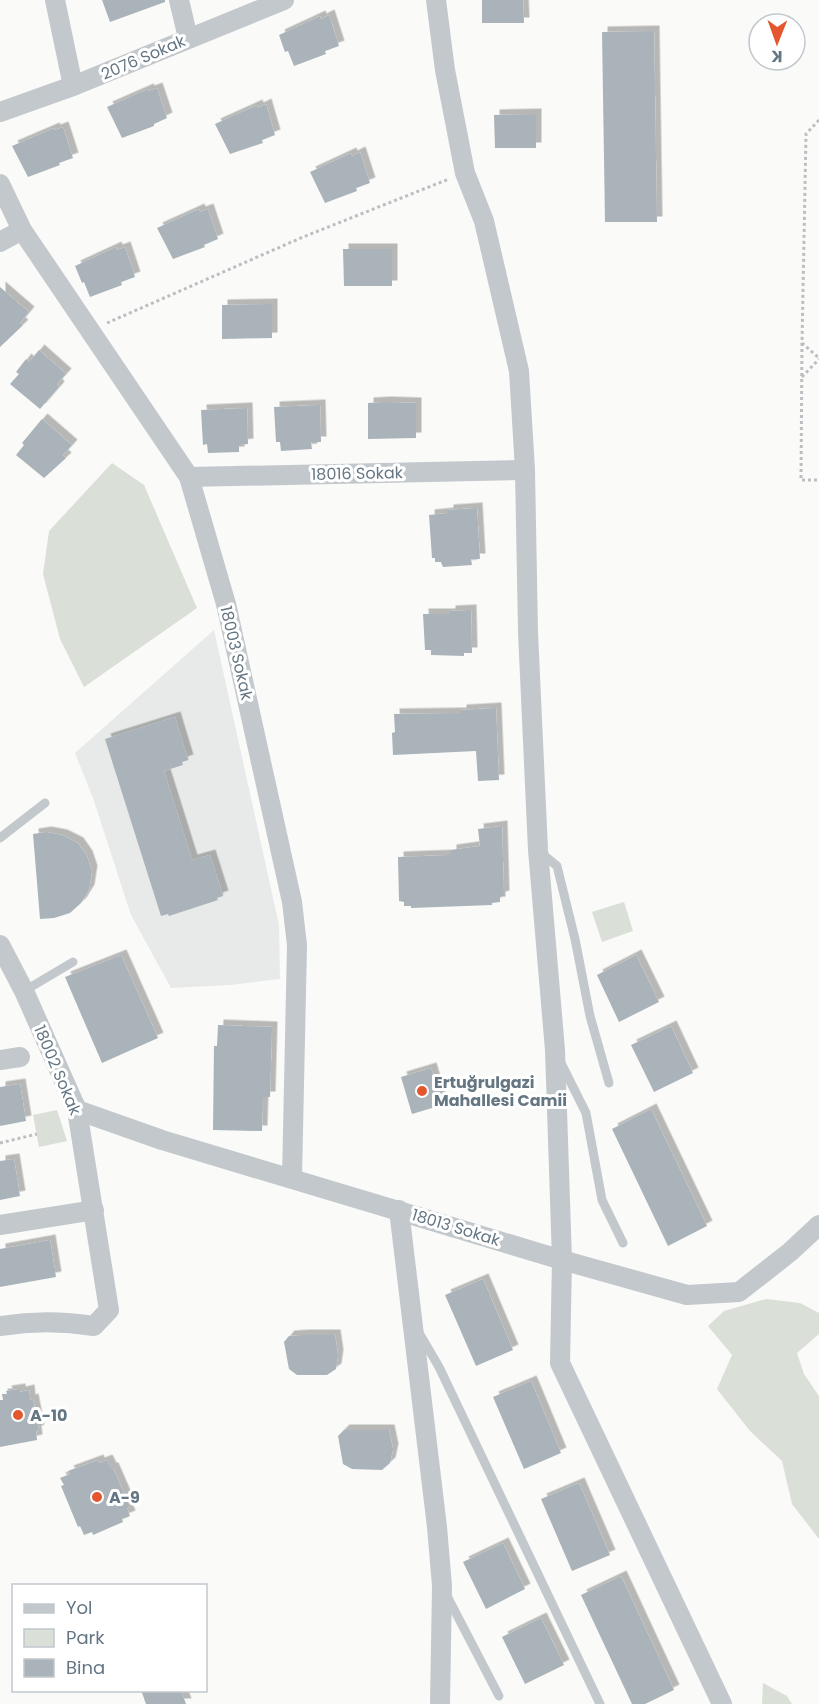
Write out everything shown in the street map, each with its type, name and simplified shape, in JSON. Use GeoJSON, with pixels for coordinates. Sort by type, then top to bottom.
{"type":"FeatureCollection","features":[{"type":"Feature","properties":{"kind":"street"},"geometry":{"type":"LineString","coordinates":[[55,0],[73,86]]}},
{"type":"Feature","properties":{"kind":"street"},"geometry":{"type":"LineString","coordinates":[[179,0],[188,38]]}},
{"type":"Feature","properties":{"kind":"street","name":"2076 Sokak"},"geometry":{"type":"LineString","coordinates":[[0,111],[73,86],[284,0]]}},
{"type":"Feature","properties":{"kind":"street"},"geometry":{"type":"LineString","coordinates":[[436,0],[445,70],[465,173],[484,221],[519,370],[525,470],[528,632],[538,850],[555,1050],[562,1260],[560,1363],[722,1704]]}},
{"type":"Feature","properties":{"kind":"street","name":"18003 Sokak"},"geometry":{"type":"LineString","coordinates":[[0,184],[22,230],[189,477],[226,604],[292,902],[297,945],[292,1178]]}},
{"type":"Feature","properties":{"kind":"street"},"geometry":{"type":"LineString","coordinates":[[0,242],[22,230]]}},
{"type":"Feature","properties":{"kind":"street","name":"18016 Sokak"},"geometry":{"type":"LineString","coordinates":[[189,477],[525,470]]}},
{"type":"Feature","properties":{"kind":"street","name":"18002 Sokak"},"geometry":{"type":"LineString","coordinates":[[0,1326],[29,1322],[70,1322],[94,1326],[110,1310],[77,1110],[24,991],[3,956]]}},
{"type":"Feature","properties":{"kind":"street"},"geometry":{"type":"LineString","coordinates":[[0,1060],[20,1057]]}},
{"type":"Feature","properties":{"kind":"street","name":"18013 Sokak"},"geometry":{"type":"LineString","coordinates":[[77,1110],[162,1140],[562,1260],[687,1294],[739,1292],[790,1252],[819,1225]]}},
{"type":"Feature","properties":{"kind":"street"},"geometry":{"type":"LineString","coordinates":[[0,1225],[94,1210]]}},
{"type":"Feature","properties":{"kind":"street"},"geometry":{"type":"LineString","coordinates":[[399,1210],[442,1586],[440,1704]]}},
{"type":"Feature","properties":{"kind":"lane"},"geometry":{"type":"LineString","coordinates":[[0,838],[45,803]]}},
{"type":"Feature","properties":{"kind":"lane"},"geometry":{"type":"LineString","coordinates":[[538,850],[557,866],[575,939],[590,1016],[609,1083]]}},
{"type":"Feature","properties":{"kind":"lane"},"geometry":{"type":"LineString","coordinates":[[24,991],[73,962]]}},
{"type":"Feature","properties":{"kind":"lane"},"geometry":{"type":"LineString","coordinates":[[555,1050],[586,1113],[602,1200],[623,1243]]}},
{"type":"Feature","properties":{"kind":"lane"},"geometry":{"type":"LineString","coordinates":[[413,1323],[440,1367],[600,1704]]}},
{"type":"Feature","properties":{"kind":"lane"},"geometry":{"type":"LineString","coordinates":[[442,1586],[499,1696]]}},
{"type":"Feature","properties":{"kind":"path"},"geometry":{"type":"LineString","coordinates":[[819,120],[806,134],[801,480],[819,480]]}},
{"type":"Feature","properties":{"kind":"path"},"geometry":{"type":"LineString","coordinates":[[90,330],[303,237],[465,173]]}},
{"type":"Feature","properties":{"kind":"path"},"geometry":{"type":"LineString","coordinates":[[802,343],[819,359],[802,377]]}},
{"type":"Feature","properties":{"kind":"path"},"geometry":{"type":"LineString","coordinates":[[0,1143],[37,1134]]}},
{"type":"Feature","properties":{"kind":"shaded area"},"geometry":{"type":"Polygon","coordinates":[[[214,630],[279,925],[280,979],[230,985],[171,988],[131,915],[93,798],[75,753],[214,630]]]}},
{"type":"Feature","properties":{"kind":"green space"},"geometry":{"type":"Polygon","coordinates":[[[112,463],[144,485],[197,608],[84,687],[60,639],[43,574],[49,531],[112,463]]]}},
{"type":"Feature","properties":{"kind":"green space"},"geometry":{"type":"Polygon","coordinates":[[[624,902],[633,931],[602,942],[592,912],[624,902]]]}},
{"type":"Feature","properties":{"kind":"green space"},"geometry":{"type":"Polygon","coordinates":[[[57,1110],[67,1141],[39,1147],[33,1115],[57,1110]]]}},
{"type":"Feature","properties":{"kind":"green space"},"geometry":{"type":"Polygon","coordinates":[[[766,1299],[800,1303],[819,1313],[819,1334],[797,1353],[804,1374],[819,1396],[819,1539],[792,1504],[782,1461],[750,1431],[717,1389],[732,1355],[708,1326],[724,1311],[766,1299]]]}},
{"type":"Feature","properties":{"kind":"green space"},"geometry":{"type":"Polygon","coordinates":[[[763,1683],[787,1696],[792,1704],[762,1704],[763,1683]]]}},
{"type":"Feature","properties":{"kind":"building"},"geometry":{"type":"Polygon","coordinates":[[[102,0],[165,0],[165,2],[110,22],[102,0]]]}},
{"type":"Feature","properties":{"kind":"building"},"geometry":{"type":"Polygon","coordinates":[[[482,0],[523,0],[524,23],[482,23],[482,0]]]}},
{"type":"Feature","properties":{"kind":"building"},"geometry":{"type":"Polygon","coordinates":[[[329,15],[339,46],[325,51],[326,54],[294,66],[288,51],[285,52],[279,35],[320,16],[321,19],[329,15]]]}},
{"type":"Feature","properties":{"kind":"building"},"geometry":{"type":"Polygon","coordinates":[[[654,31],[657,222],[605,222],[602,32],[654,31]]]}},
{"type":"Feature","properties":{"kind":"building"},"geometry":{"type":"Polygon","coordinates":[[[157,88],[167,118],[154,126],[122,138],[107,107],[148,89],[149,91],[157,88]]]}},
{"type":"Feature","properties":{"kind":"building"},"geometry":{"type":"Polygon","coordinates":[[[266,104],[275,135],[262,140],[263,143],[230,154],[215,124],[257,105],[258,108],[266,104]]]}},
{"type":"Feature","properties":{"kind":"building"},"geometry":{"type":"Polygon","coordinates":[[[536,114],[536,148],[495,148],[494,115],[536,114]]]}},
{"type":"Feature","properties":{"kind":"building"},"geometry":{"type":"Polygon","coordinates":[[[63,127],[73,158],[28,177],[12,146],[54,128],[55,130],[63,127]]]}},
{"type":"Feature","properties":{"kind":"building"},"geometry":{"type":"Polygon","coordinates":[[[360,152],[370,183],[356,188],[357,191],[325,203],[310,172],[351,153],[352,156],[360,152]]]}},
{"type":"Feature","properties":{"kind":"building"},"geometry":{"type":"Polygon","coordinates":[[[199,209],[200,212],[208,209],[218,239],[204,245],[205,247],[173,259],[157,228],[199,209]]]}},
{"type":"Feature","properties":{"kind":"building"},"geometry":{"type":"Polygon","coordinates":[[[116,247],[117,250],[125,247],[135,277],[121,282],[122,285],[90,297],[75,266],[116,247]]]}},
{"type":"Feature","properties":{"kind":"building"},"geometry":{"type":"Polygon","coordinates":[[[343,249],[392,249],[392,286],[344,286],[343,249]]]}},
{"type":"Feature","properties":{"kind":"building"},"geometry":{"type":"Polygon","coordinates":[[[0,287],[29,312],[20,323],[23,325],[0,347],[0,287]]]}},
{"type":"Feature","properties":{"kind":"building"},"geometry":{"type":"Polygon","coordinates":[[[272,304],[272,338],[222,339],[222,305],[272,304]]]}},
{"type":"Feature","properties":{"kind":"building"},"geometry":{"type":"Polygon","coordinates":[[[39,350],[66,374],[57,384],[59,387],[40,409],[10,384],[19,374],[16,372],[26,359],[29,362],[39,350]]]}},
{"type":"Feature","properties":{"kind":"building"},"geometry":{"type":"Polygon","coordinates":[[[368,403],[416,403],[416,438],[368,439],[368,403]]]}},
{"type":"Feature","properties":{"kind":"building"},"geometry":{"type":"Polygon","coordinates":[[[320,405],[321,442],[311,442],[312,449],[281,451],[280,442],[276,442],[274,407],[320,405]]]}},
{"type":"Feature","properties":{"kind":"building"},"geometry":{"type":"Polygon","coordinates":[[[247,408],[248,444],[239,445],[239,452],[208,453],[207,444],[203,445],[201,410],[247,408]]]}},
{"type":"Feature","properties":{"kind":"building"},"geometry":{"type":"Polygon","coordinates":[[[42,419],[72,445],[63,455],[66,458],[44,478],[16,455],[24,445],[22,443],[42,419]]]}},
{"type":"Feature","properties":{"kind":"building"},"geometry":{"type":"Polygon","coordinates":[[[477,508],[480,559],[471,559],[472,565],[443,567],[441,562],[435,562],[435,558],[432,558],[429,515],[448,513],[448,510],[477,508]]]}},
{"type":"Feature","properties":{"kind":"building"},"geometry":{"type":"Polygon","coordinates":[[[471,610],[472,653],[464,653],[464,656],[431,655],[431,650],[425,650],[423,614],[450,614],[450,611],[471,610]]]}},
{"type":"Feature","properties":{"kind":"building"},"geometry":{"type":"Polygon","coordinates":[[[496,708],[499,780],[478,781],[476,751],[393,755],[394,714],[461,713],[461,710],[496,708]]]}},
{"type":"Feature","properties":{"kind":"building"},"geometry":{"type":"Polygon","coordinates":[[[175,717],[188,760],[182,762],[183,765],[164,771],[192,860],[210,855],[223,896],[217,898],[218,900],[169,916],[168,914],[161,916],[105,739],[175,717]]]}},
{"type":"Feature","properties":{"kind":"building"},"geometry":{"type":"Polygon","coordinates":[[[502,826],[504,896],[500,897],[500,902],[492,903],[492,905],[411,908],[399,901],[398,857],[451,855],[451,850],[480,846],[478,829],[502,826]]]}},
{"type":"Feature","properties":{"kind":"building"},"geometry":{"type":"Polygon","coordinates":[[[46,832],[62,835],[78,843],[87,856],[92,871],[89,890],[81,903],[70,913],[40,919],[33,834],[46,832]]]}},
{"type":"Feature","properties":{"kind":"building"},"geometry":{"type":"Polygon","coordinates":[[[121,955],[158,1038],[102,1063],[65,977],[121,955]]]}},
{"type":"Feature","properties":{"kind":"building"},"geometry":{"type":"Polygon","coordinates":[[[636,955],[659,1002],[619,1022],[597,975],[636,955]]]}},
{"type":"Feature","properties":{"kind":"building"},"geometry":{"type":"Polygon","coordinates":[[[218,1025],[272,1027],[270,1097],[263,1097],[262,1131],[213,1130],[214,1046],[217,1046],[218,1025]]]}},
{"type":"Feature","properties":{"kind":"building"},"geometry":{"type":"Polygon","coordinates":[[[671,1026],[693,1073],[654,1092],[631,1045],[671,1026]]]}},
{"type":"Feature","properties":{"kind":"building","name":"Ertuğrulgazi Mahallesi Camii"},"geometry":{"type":"Polygon","coordinates":[[[431,1068],[442,1105],[412,1114],[401,1077],[431,1068]]]}},
{"type":"Feature","properties":{"kind":"building"},"geometry":{"type":"Polygon","coordinates":[[[20,1084],[26,1121],[0,1126],[0,1087],[20,1084]]]}},
{"type":"Feature","properties":{"kind":"building"},"geometry":{"type":"Polygon","coordinates":[[[651,1109],[707,1226],[668,1246],[612,1129],[651,1109]]]}},
{"type":"Feature","properties":{"kind":"building"},"geometry":{"type":"Polygon","coordinates":[[[14,1159],[20,1196],[0,1200],[0,1161],[14,1159]]]}},
{"type":"Feature","properties":{"kind":"building"},"geometry":{"type":"Polygon","coordinates":[[[50,1240],[56,1277],[0,1287],[0,1249],[50,1240]]]}},
{"type":"Feature","properties":{"kind":"building"},"geometry":{"type":"Polygon","coordinates":[[[483,1279],[513,1350],[476,1366],[445,1295],[483,1279]]]}},
{"type":"Feature","properties":{"kind":"building"},"geometry":{"type":"Polygon","coordinates":[[[335,1335],[338,1355],[336,1369],[327,1375],[297,1375],[289,1369],[284,1342],[289,1336],[335,1335]]]}},
{"type":"Feature","properties":{"kind":"building"},"geometry":{"type":"Polygon","coordinates":[[[531,1381],[561,1453],[524,1469],[493,1397],[531,1381]]]}},
{"type":"Feature","properties":{"kind":"building","name":"A-10"},"geometry":{"type":"Polygon","coordinates":[[[20,1389],[20,1392],[29,1390],[30,1400],[33,1399],[39,1430],[36,1431],[37,1440],[0,1447],[2,1394],[7,1394],[6,1391],[20,1389]]]}},
{"type":"Feature","properties":{"kind":"building"},"geometry":{"type":"Polygon","coordinates":[[[344,1430],[389,1430],[393,1449],[390,1463],[382,1470],[352,1469],[343,1464],[338,1436],[344,1430]]]}},
{"type":"Feature","properties":{"kind":"building","name":"A-9"},"geometry":{"type":"Polygon","coordinates":[[[98,1460],[99,1463],[107,1460],[113,1468],[130,1507],[127,1508],[130,1516],[122,1519],[123,1522],[93,1535],[92,1532],[84,1535],[80,1526],[78,1527],[61,1486],[64,1485],[60,1478],[70,1474],[68,1471],[98,1460]]]}},
{"type":"Feature","properties":{"kind":"building"},"geometry":{"type":"Polygon","coordinates":[[[579,1483],[610,1555],[572,1571],[541,1499],[579,1483]]]}},
{"type":"Feature","properties":{"kind":"building"},"geometry":{"type":"Polygon","coordinates":[[[503,1543],[525,1589],[486,1609],[463,1562],[503,1543]]]}},
{"type":"Feature","properties":{"kind":"building"},"geometry":{"type":"Polygon","coordinates":[[[621,1576],[674,1690],[645,1704],[632,1704],[581,1595],[621,1576]]]}},
{"type":"Feature","properties":{"kind":"building"},"geometry":{"type":"Polygon","coordinates":[[[541,1618],[564,1665],[525,1684],[502,1637],[541,1618]]]}},
{"type":"Feature","properties":{"kind":"building"},"geometry":{"type":"Polygon","coordinates":[[[142,1692],[182,1692],[186,1704],[146,1704],[142,1692]]]}},
{"type":"Feature","properties":{"kind":"place","name":"Ertuğrulgazi Mahallesi Camii"},"geometry":{"type":"Point","coordinates":[422,1091]}},
{"type":"Feature","properties":{"kind":"place","name":"A-10"},"geometry":{"type":"Point","coordinates":[18,1415]}},
{"type":"Feature","properties":{"kind":"place","name":"A-9"},"geometry":{"type":"Point","coordinates":[97,1497]}}]}
